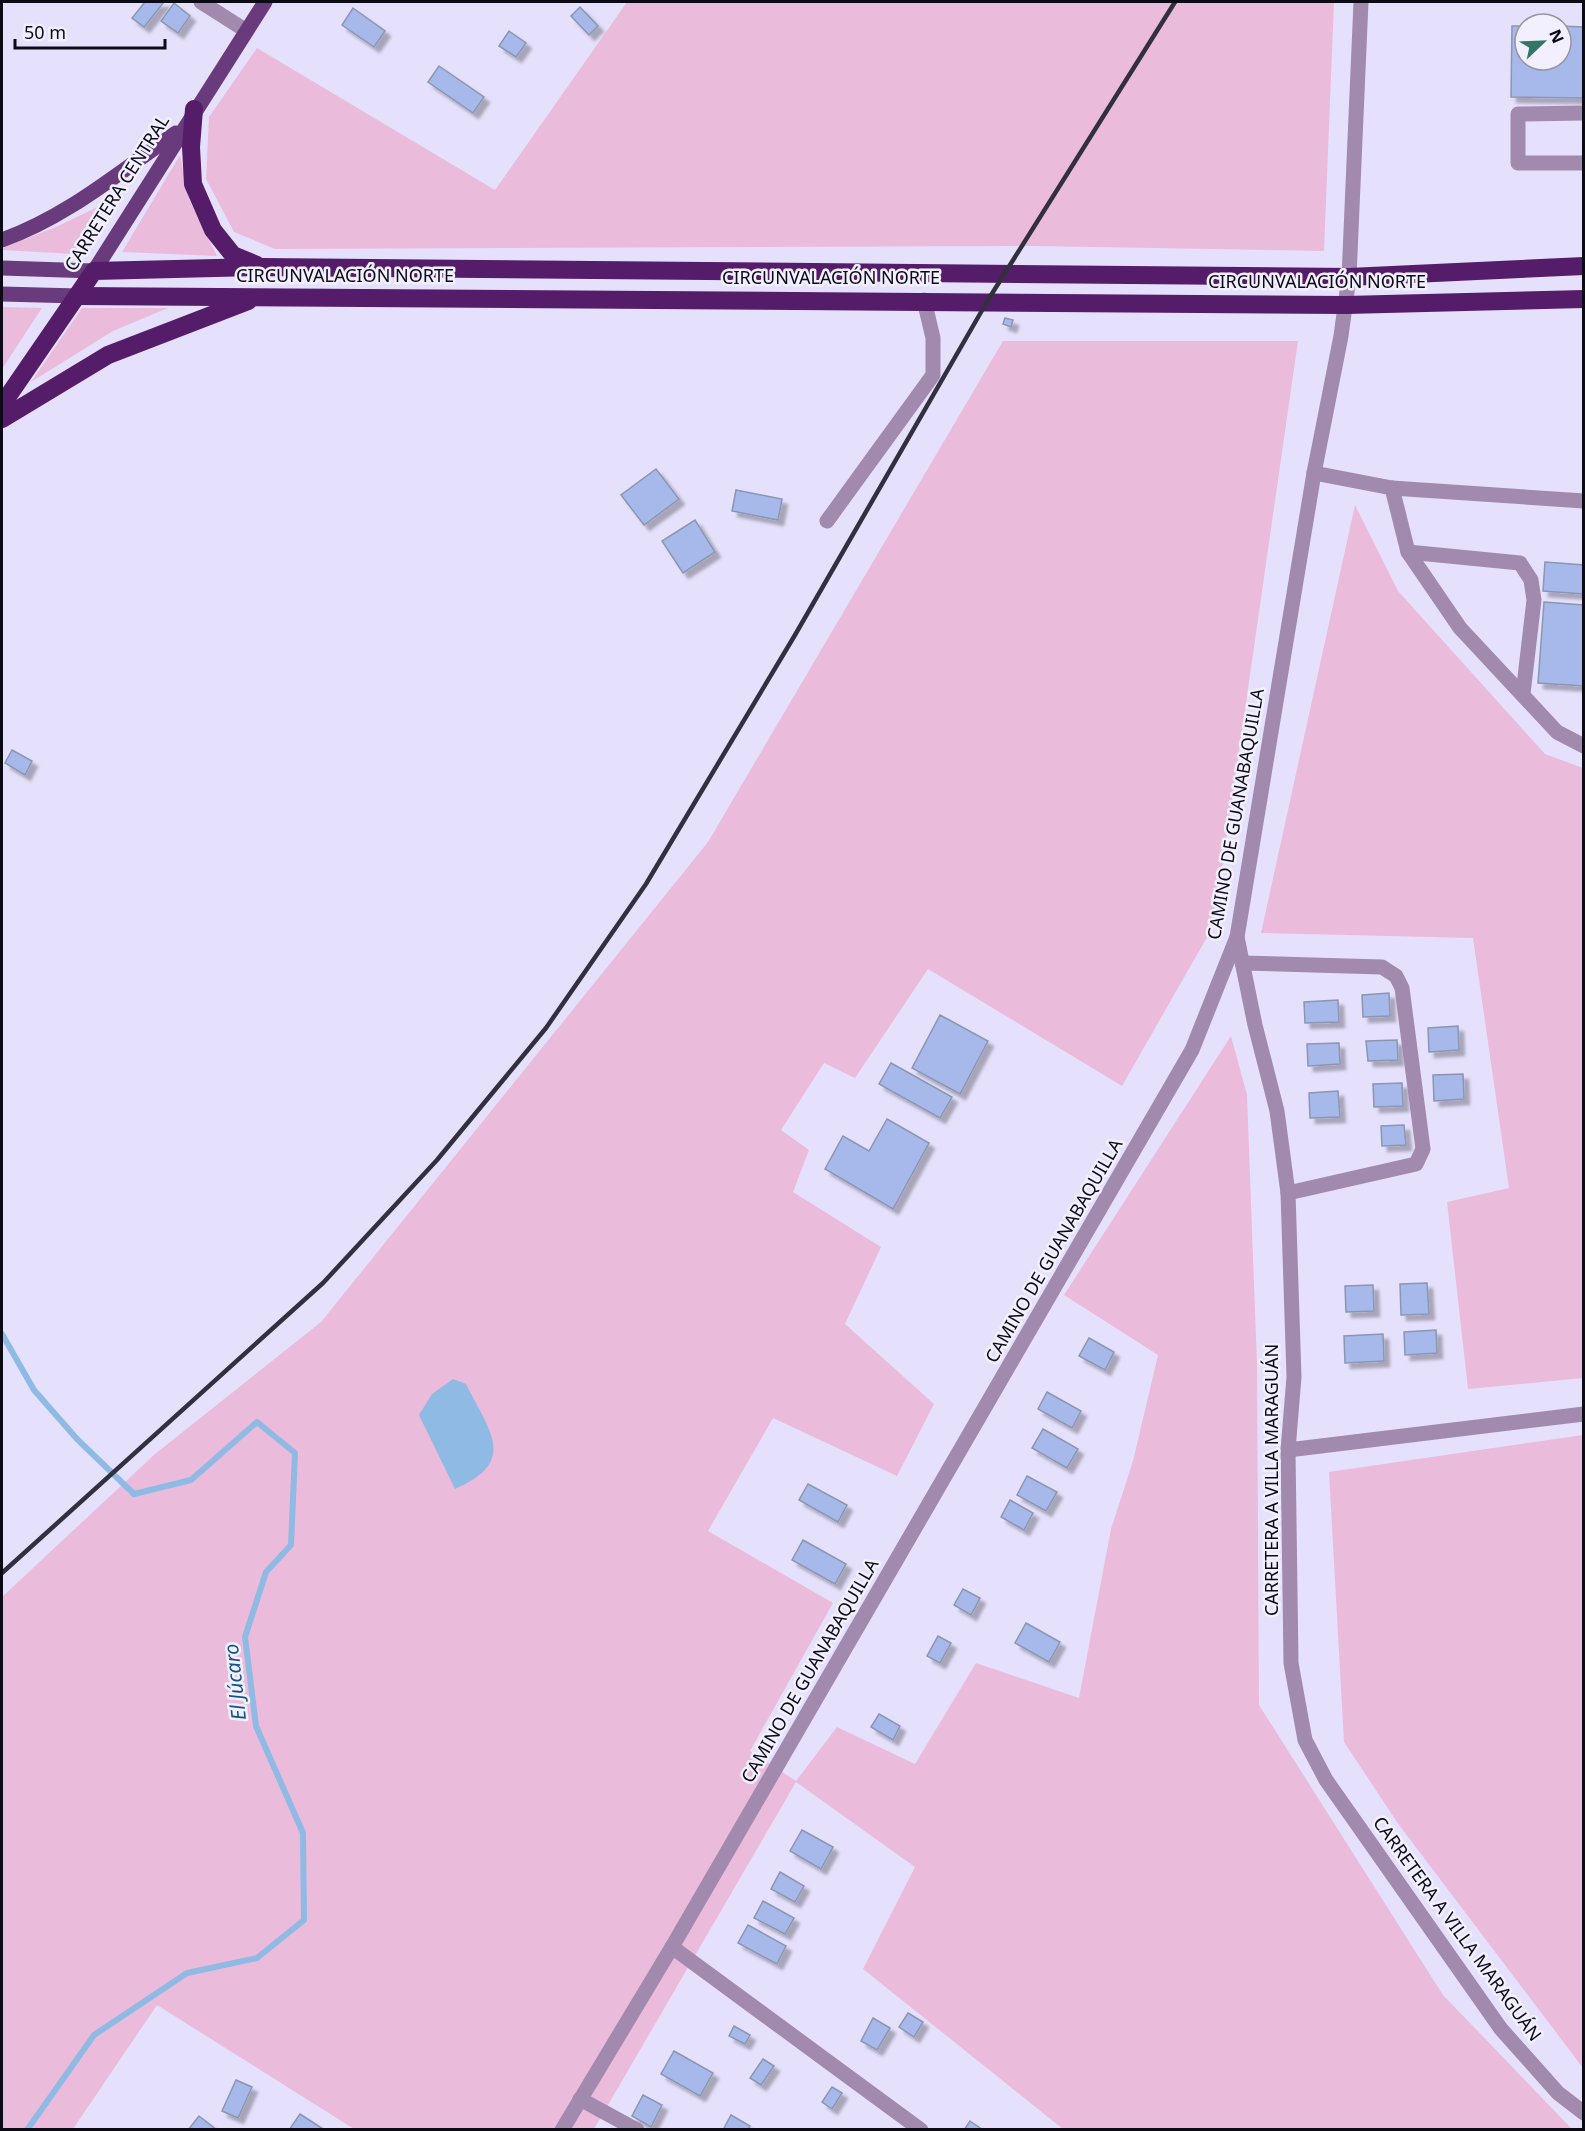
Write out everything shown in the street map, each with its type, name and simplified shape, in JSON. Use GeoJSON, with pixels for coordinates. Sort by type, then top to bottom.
{"type":"FeatureCollection","features":[{"type":"Feature","properties":{"kind":"highway"},"geometry":{"type":"LineString","coordinates":[[194,109],[191,147],[193,184],[213,230],[233,255],[261,267]]}},
{"type":"Feature","properties":{"kind":"highway","name":"CIRCUNVALACIÓN NORTE"},"geometry":{"type":"LineString","coordinates":[[94,271],[261,267],[1349,277],[1584,267]]}},
{"type":"Feature","properties":{"kind":"highway","name":"CARRETERA CENTRAL"},"geometry":{"type":"LineString","coordinates":[[2,405],[94,271]]}},
{"type":"Feature","properties":{"kind":"highway","name":"CIRCUNVALACIÓN NORTE"},"geometry":{"type":"LineString","coordinates":[[78,296],[924,300],[1346,305],[1584,299]]}},
{"type":"Feature","properties":{"kind":"highway"},"geometry":{"type":"LineString","coordinates":[[2,419],[108,355],[258,297]]}},
{"type":"Feature","properties":{"kind":"main road","name":"CARRETERA CENTRAL"},"geometry":{"type":"LineString","coordinates":[[94,271],[194,109],[265,2]]}},
{"type":"Feature","properties":{"kind":"main road"},"geometry":{"type":"LineString","coordinates":[[2,240],[30,230],[67,211],[181,130]]}},
{"type":"Feature","properties":{"kind":"main road"},"geometry":{"type":"LineString","coordinates":[[2,268],[94,271]]}},
{"type":"Feature","properties":{"kind":"main road"},"geometry":{"type":"LineString","coordinates":[[2,294],[78,296]]}},
{"type":"Feature","properties":{"kind":"street"},"geometry":{"type":"LineString","coordinates":[[201,2],[245,30]]}},
{"type":"Feature","properties":{"kind":"street"},"geometry":{"type":"LineString","coordinates":[[1349,277],[1361,2]]}},
{"type":"Feature","properties":{"kind":"street"},"geometry":{"type":"LineString","coordinates":[[1584,113],[1518,114],[1518,163],[1584,163]]}},
{"type":"Feature","properties":{"kind":"street","name":"CAMINO DE GUANABAQUILLA"},"geometry":{"type":"LineString","coordinates":[[562,2130],[672,1947],[1192,1050],[1237,937],[1349,277]]}},
{"type":"Feature","properties":{"kind":"street"},"geometry":{"type":"LineString","coordinates":[[827,521],[933,375],[933,338],[924,300]]}},
{"type":"Feature","properties":{"kind":"street"},"geometry":{"type":"LineString","coordinates":[[1314,473],[1392,488],[1584,501]]}},
{"type":"Feature","properties":{"kind":"street"},"geometry":{"type":"LineString","coordinates":[[1392,488],[1408,552],[1460,628],[1557,732],[1584,746]]}},
{"type":"Feature","properties":{"kind":"street"},"geometry":{"type":"LineString","coordinates":[[1408,552],[1520,563],[1531,580],[1534,600],[1523,694]]}},
{"type":"Feature","properties":{"kind":"street","name":"CARRETERA A VILLA MARAGUÁN"},"geometry":{"type":"LineString","coordinates":[[1237,937],[1277,1111],[1288,1193],[1294,1377],[1288,1450],[1291,1663],[1305,1740],[1326,1780],[1501,2029],[1558,2093],[1584,2113]]}},
{"type":"Feature","properties":{"kind":"street"},"geometry":{"type":"LineString","coordinates":[[1242,963],[1382,967],[1396,976],[1402,988],[1422,1149],[1416,1164],[1288,1193]]}},
{"type":"Feature","properties":{"kind":"street"},"geometry":{"type":"LineString","coordinates":[[1288,1450],[1584,1414]]}},
{"type":"Feature","properties":{"kind":"street"},"geometry":{"type":"LineString","coordinates":[[672,1947],[921,2130]]}},
{"type":"Feature","properties":{"kind":"street"},"geometry":{"type":"LineString","coordinates":[[580,2099],[637,2130]]}},
{"type":"Feature","properties":{"kind":"shaded area"},"geometry":{"type":"Polygon","coordinates":[[[627,2],[1334,2],[1324,251],[1032,246],[275,249],[234,232],[206,179],[209,117],[257,48],[495,190],[627,2]]]}},
{"type":"Feature","properties":{"kind":"shaded area"},"geometry":{"type":"Polygon","coordinates":[[[180,155],[189,199],[217,256],[122,252],[180,155]]]}},
{"type":"Feature","properties":{"kind":"shaded area"},"geometry":{"type":"Polygon","coordinates":[[[112,200],[73,254],[2,250],[2,248],[56,227],[112,200]]]}},
{"type":"Feature","properties":{"kind":"shaded area"},"geometry":{"type":"Polygon","coordinates":[[[2,307],[42,308],[2,369],[2,307]]]}},
{"type":"Feature","properties":{"kind":"shaded area"},"geometry":{"type":"Polygon","coordinates":[[[82,308],[168,308],[113,331],[31,382],[82,308]]]}},
{"type":"Feature","properties":{"kind":"shaded area"},"geometry":{"type":"Polygon","coordinates":[[[1003,341],[1298,341],[1214,925],[1122,1086],[928,969],[855,1078],[824,1063],[781,1130],[809,1150],[793,1192],[881,1247],[845,1324],[934,1404],[897,1476],[773,1418],[708,1531],[833,1603],[750,1751],[796,1781],[837,1727],[915,1764],[976,1663],[1079,1698],[1111,1529],[1133,1461],[1158,1355],[1064,1295],[1231,1036],[1247,1095],[1257,1365],[1259,1705],[1443,1995],[1572,2129],[1063,2129],[863,1969],[915,1867],[796,1782],[594,2129],[354,2129],[157,2005],[73,2129],[2,2130],[2,1597],[155,1454],[321,1322],[708,842],[1003,341]]]}},
{"type":"Feature","properties":{"kind":"shaded area"},"geometry":{"type":"Polygon","coordinates":[[[1355,505],[1398,591],[1545,754],[1583,768],[1583,1378],[1468,1389],[1447,1202],[1509,1188],[1473,938],[1261,933],[1355,505]]]}},
{"type":"Feature","properties":{"kind":"shaded area"},"geometry":{"type":"Polygon","coordinates":[[[1584,1435],[1583,2068],[1399,1825],[1344,1742],[1329,1472],[1584,1435]]]}},
{"type":"Feature","properties":{"kind":"water"},"geometry":{"type":"Polygon","coordinates":[[[453,1379],[466,1384],[490,1430],[493,1444],[493,1456],[487,1467],[475,1478],[455,1489],[419,1415],[432,1394],[453,1379]]]}},
{"type":"Feature","properties":{"kind":"building"},"geometry":{"type":"Polygon","coordinates":[[[145,2],[164,2],[144,27],[132,18],[145,2]]]}},
{"type":"Feature","properties":{"kind":"building"},"geometry":{"type":"Polygon","coordinates":[[[174,3],[190,16],[178,33],[161,21],[174,3]]]}},
{"type":"Feature","properties":{"kind":"building"},"geometry":{"type":"Polygon","coordinates":[[[580,7],[598,26],[589,35],[571,16],[580,7]]]}},
{"type":"Feature","properties":{"kind":"building"},"geometry":{"type":"Polygon","coordinates":[[[353,8],[385,31],[374,47],[342,25],[353,8]]]}},
{"type":"Feature","properties":{"kind":"building"},"geometry":{"type":"Polygon","coordinates":[[[1512,26],[1513,72],[1573,72],[1573,27],[1584,27],[1584,98],[1511,97],[1512,26]]]}},
{"type":"Feature","properties":{"kind":"building"},"geometry":{"type":"Polygon","coordinates":[[[509,31],[526,43],[516,57],[499,46],[509,31]]]}},
{"type":"Feature","properties":{"kind":"building"},"geometry":{"type":"Polygon","coordinates":[[[439,66],[484,97],[473,113],[428,82],[439,66]]]}},
{"type":"Feature","properties":{"kind":"building"},"geometry":{"type":"Polygon","coordinates":[[[1005,318],[1013,320],[1011,327],[1003,324],[1005,318]]]}},
{"type":"Feature","properties":{"kind":"building"},"geometry":{"type":"Polygon","coordinates":[[[656,469],[679,499],[644,525],[621,495],[656,469]]]}},
{"type":"Feature","properties":{"kind":"building"},"geometry":{"type":"Polygon","coordinates":[[[736,490],[782,499],[778,520],[732,511],[736,490]]]}},
{"type":"Feature","properties":{"kind":"building"},"geometry":{"type":"Polygon","coordinates":[[[695,520],[715,552],[683,573],[662,541],[695,520]]]}},
{"type":"Feature","properties":{"kind":"building"},"geometry":{"type":"Polygon","coordinates":[[[1545,562],[1584,565],[1584,594],[1543,591],[1545,562]]]}},
{"type":"Feature","properties":{"kind":"building"},"geometry":{"type":"Polygon","coordinates":[[[1544,602],[1584,605],[1584,686],[1538,683],[1544,602]]]}},
{"type":"Feature","properties":{"kind":"building"},"geometry":{"type":"Polygon","coordinates":[[[12,750],[32,761],[25,775],[5,763],[12,750]]]}},
{"type":"Feature","properties":{"kind":"building"},"geometry":{"type":"Polygon","coordinates":[[[1389,993],[1390,1016],[1363,1017],[1362,995],[1389,993]]]}},
{"type":"Feature","properties":{"kind":"building"},"geometry":{"type":"Polygon","coordinates":[[[1338,1000],[1339,1022],[1305,1023],[1304,1002],[1338,1000]]]}},
{"type":"Feature","properties":{"kind":"building"},"geometry":{"type":"Polygon","coordinates":[[[940,1015],[988,1041],[960,1094],[912,1068],[940,1015]]]}},
{"type":"Feature","properties":{"kind":"building"},"geometry":{"type":"Polygon","coordinates":[[[1458,1026],[1459,1050],[1429,1052],[1428,1028],[1458,1026]]]}},
{"type":"Feature","properties":{"kind":"building"},"geometry":{"type":"Polygon","coordinates":[[[1397,1040],[1398,1060],[1368,1061],[1366,1041],[1397,1040]]]}},
{"type":"Feature","properties":{"kind":"building"},"geometry":{"type":"Polygon","coordinates":[[[1339,1043],[1340,1064],[1308,1066],[1307,1044],[1339,1043]]]}},
{"type":"Feature","properties":{"kind":"building"},"geometry":{"type":"Polygon","coordinates":[[[891,1063],[952,1097],[940,1118],[879,1084],[891,1063]]]}},
{"type":"Feature","properties":{"kind":"building"},"geometry":{"type":"Polygon","coordinates":[[[1463,1074],[1464,1099],[1434,1101],[1433,1075],[1463,1074]]]}},
{"type":"Feature","properties":{"kind":"building"},"geometry":{"type":"Polygon","coordinates":[[[1402,1083],[1403,1106],[1374,1107],[1373,1084],[1402,1083]]]}},
{"type":"Feature","properties":{"kind":"building"},"geometry":{"type":"Polygon","coordinates":[[[1338,1091],[1340,1117],[1310,1118],[1309,1093],[1338,1091]]]}},
{"type":"Feature","properties":{"kind":"building"},"geometry":{"type":"Polygon","coordinates":[[[887,1119],[929,1143],[893,1209],[825,1169],[843,1136],[869,1151],[887,1119]]]}},
{"type":"Feature","properties":{"kind":"building"},"geometry":{"type":"Polygon","coordinates":[[[1404,1125],[1406,1145],[1382,1146],[1381,1126],[1404,1125]]]}},
{"type":"Feature","properties":{"kind":"building"},"geometry":{"type":"Polygon","coordinates":[[[1427,1283],[1429,1314],[1401,1315],[1400,1284],[1427,1283]]]}},
{"type":"Feature","properties":{"kind":"building"},"geometry":{"type":"Polygon","coordinates":[[[1373,1285],[1374,1311],[1346,1312],[1345,1286],[1373,1285]]]}},
{"type":"Feature","properties":{"kind":"building"},"geometry":{"type":"Polygon","coordinates":[[[1436,1330],[1437,1353],[1405,1355],[1404,1332],[1436,1330]]]}},
{"type":"Feature","properties":{"kind":"building"},"geometry":{"type":"Polygon","coordinates":[[[1383,1334],[1384,1361],[1345,1363],[1344,1336],[1383,1334]]]}},
{"type":"Feature","properties":{"kind":"building"},"geometry":{"type":"Polygon","coordinates":[[[1089,1338],[1114,1352],[1105,1370],[1079,1356],[1089,1338]]]}},
{"type":"Feature","properties":{"kind":"building"},"geometry":{"type":"Polygon","coordinates":[[[1047,1392],[1081,1411],[1072,1428],[1038,1409],[1047,1392]]]}},
{"type":"Feature","properties":{"kind":"building"},"geometry":{"type":"Polygon","coordinates":[[[1043,1429],[1078,1449],[1067,1468],[1032,1448],[1043,1429]]]}},
{"type":"Feature","properties":{"kind":"building"},"geometry":{"type":"Polygon","coordinates":[[[1027,1476],[1057,1492],[1046,1511],[1017,1495],[1027,1476]]]}},
{"type":"Feature","properties":{"kind":"building"},"geometry":{"type":"Polygon","coordinates":[[[808,1484],[847,1505],[838,1522],[799,1500],[808,1484]]]}},
{"type":"Feature","properties":{"kind":"building"},"geometry":{"type":"Polygon","coordinates":[[[1010,1500],[1033,1513],[1024,1530],[1001,1517],[1010,1500]]]}},
{"type":"Feature","properties":{"kind":"building"},"geometry":{"type":"Polygon","coordinates":[[[803,1540],[846,1564],[835,1584],[792,1560],[803,1540]]]}},
{"type":"Feature","properties":{"kind":"building"},"geometry":{"type":"Polygon","coordinates":[[[963,1589],[980,1598],[971,1615],[954,1605],[963,1589]]]}},
{"type":"Feature","properties":{"kind":"building"},"geometry":{"type":"Polygon","coordinates":[[[1026,1623],[1060,1642],[1049,1662],[1015,1643],[1026,1623]]]}},
{"type":"Feature","properties":{"kind":"building"},"geometry":{"type":"Polygon","coordinates":[[[938,1636],[951,1643],[940,1663],[927,1656],[938,1636]]]}},
{"type":"Feature","properties":{"kind":"building"},"geometry":{"type":"Polygon","coordinates":[[[879,1714],[900,1726],[893,1740],[871,1727],[879,1714]]]}},
{"type":"Feature","properties":{"kind":"building"},"geometry":{"type":"Polygon","coordinates":[[[802,1830],[833,1847],[821,1869],[790,1851],[802,1830]]]}},
{"type":"Feature","properties":{"kind":"building"},"geometry":{"type":"Polygon","coordinates":[[[780,1872],[804,1886],[795,1902],[771,1889],[780,1872]]]}},
{"type":"Feature","properties":{"kind":"building"},"geometry":{"type":"Polygon","coordinates":[[[763,1901],[794,1918],[785,1934],[754,1918],[763,1901]]]}},
{"type":"Feature","properties":{"kind":"building"},"geometry":{"type":"Polygon","coordinates":[[[748,1925],[786,1946],[777,1964],[738,1943],[748,1925]]]}},
{"type":"Feature","properties":{"kind":"building"},"geometry":{"type":"Polygon","coordinates":[[[908,2013],[923,2022],[914,2037],[899,2027],[908,2013]]]}},
{"type":"Feature","properties":{"kind":"building"},"geometry":{"type":"Polygon","coordinates":[[[873,2018],[890,2028],[877,2050],[861,2041],[873,2018]]]}},
{"type":"Feature","properties":{"kind":"building"},"geometry":{"type":"Polygon","coordinates":[[[734,2026],[750,2035],[745,2044],[729,2036],[734,2026]]]}},
{"type":"Feature","properties":{"kind":"building"},"geometry":{"type":"Polygon","coordinates":[[[674,2051],[713,2073],[700,2096],[661,2074],[674,2051]]]}},
{"type":"Feature","properties":{"kind":"building"},"geometry":{"type":"Polygon","coordinates":[[[763,2059],[774,2066],[761,2085],[750,2078],[763,2059]]]}},
{"type":"Feature","properties":{"kind":"building"},"geometry":{"type":"Polygon","coordinates":[[[236,2080],[252,2087],[238,2118],[222,2111],[236,2080]]]}},
{"type":"Feature","properties":{"kind":"building"},"geometry":{"type":"Polygon","coordinates":[[[832,2087],[842,2093],[832,2109],[822,2102],[832,2087]]]}},
{"type":"Feature","properties":{"kind":"building"},"geometry":{"type":"Polygon","coordinates":[[[643,2095],[662,2105],[651,2127],[632,2116],[643,2095]]]}},
{"type":"Feature","properties":{"kind":"building"},"geometry":{"type":"Polygon","coordinates":[[[300,2114],[323,2129],[323,2130],[289,2130],[300,2114]]]}},
{"type":"Feature","properties":{"kind":"building"},"geometry":{"type":"Polygon","coordinates":[[[731,2115],[750,2126],[748,2130],[723,2130],[731,2115]]]}},
{"type":"Feature","properties":{"kind":"building"},"geometry":{"type":"Polygon","coordinates":[[[199,2116],[217,2130],[188,2130],[199,2116]]]}},
{"type":"Feature","properties":{"kind":"building"},"geometry":{"type":"Polygon","coordinates":[[[970,2121],[983,2130],[964,2130],[970,2121]]]}},
{"type":"Feature","properties":{"kind":"waterway","name":"El Júcaro"},"geometry":{"type":"LineString","coordinates":[[2,1334],[34,1390],[77,1439],[134,1494],[191,1480],[257,1422],[295,1453],[291,1545],[266,1572],[245,1637],[256,1726],[303,1833],[304,1920],[257,1958],[187,1973],[94,2035],[27,2130]]}},
{"type":"Feature","properties":{"kind":"railway"},"geometry":{"type":"LineString","coordinates":[[2,1573],[323,1283],[437,1160],[546,1028],[646,884],[795,635],[988,300],[1175,2]]}}]}
